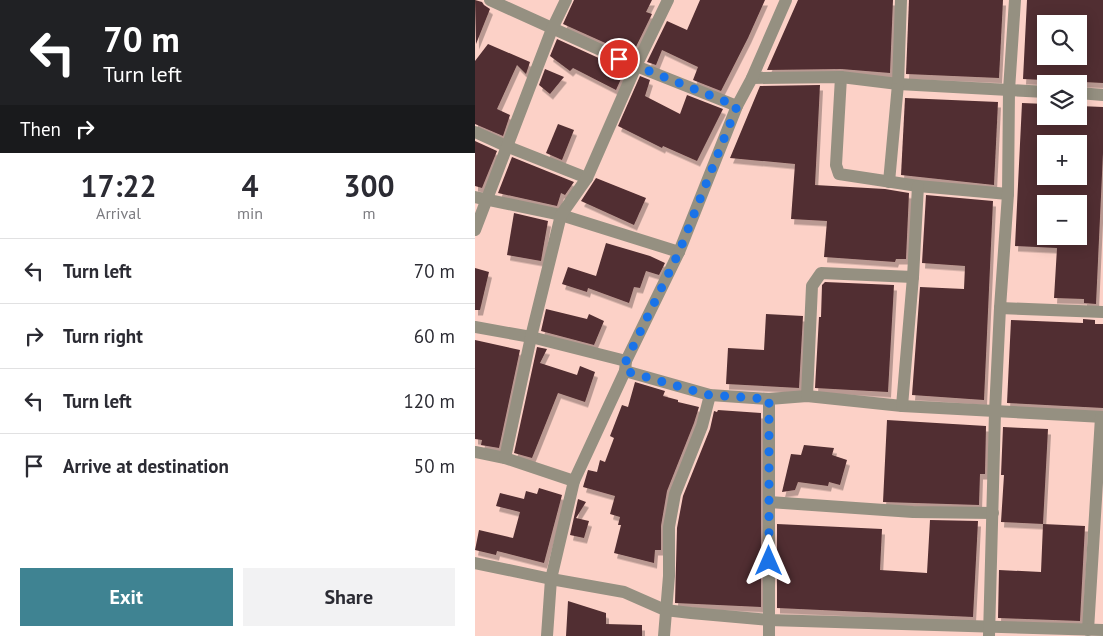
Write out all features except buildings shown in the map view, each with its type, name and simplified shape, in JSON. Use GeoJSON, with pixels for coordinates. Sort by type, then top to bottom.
{"type":"FeatureCollection","features":[{"type":"Feature","properties":{"kind":"street"},"geometry":{"type":"LineString","coordinates":[[490,0],[636,66],[737,106]]}},
{"type":"Feature","properties":{"kind":"street"},"geometry":{"type":"LineString","coordinates":[[475,230],[480,198],[506,146],[552,29],[566,0]]}},
{"type":"Feature","properties":{"kind":"street"},"geometry":{"type":"LineString","coordinates":[[505,458],[531,337],[561,215],[587,178],[667,0]]}},
{"type":"Feature","properties":{"kind":"street"},"geometry":{"type":"LineString","coordinates":[[547,636],[551,579],[574,481],[625,366],[679,252],[737,106],[752,78],[786,0]]}},
{"type":"Feature","properties":{"kind":"street"},"geometry":{"type":"LineString","coordinates":[[889,182],[898,84],[901,0]]}},
{"type":"Feature","properties":{"kind":"street"},"geometry":{"type":"LineString","coordinates":[[989,631],[995,412],[1008,194],[1009,90],[1015,0]]}},
{"type":"Feature","properties":{"kind":"street"},"geometry":{"type":"LineString","coordinates":[[752,78],[841,77],[898,84],[1037,92]]}},
{"type":"Feature","properties":{"kind":"street"},"geometry":{"type":"LineString","coordinates":[[841,77],[836,165],[839,174],[918,186],[1008,194]]}},
{"type":"Feature","properties":{"kind":"street"},"geometry":{"type":"LineString","coordinates":[[1087,93],[1103,94]]}},
{"type":"Feature","properties":{"kind":"street"},"geometry":{"type":"LineString","coordinates":[[475,132],[587,178]]}},
{"type":"Feature","properties":{"kind":"street"},"geometry":{"type":"LineString","coordinates":[[901,406],[913,277],[918,186]]}},
{"type":"Feature","properties":{"kind":"street"},"geometry":{"type":"LineString","coordinates":[[480,198],[561,215],[679,252]]}},
{"type":"Feature","properties":{"kind":"street"},"geometry":{"type":"LineString","coordinates":[[807,396],[812,286],[821,273],[913,277]]}},
{"type":"Feature","properties":{"kind":"street"},"geometry":{"type":"LineString","coordinates":[[1000,308],[1103,312]]}},
{"type":"Feature","properties":{"kind":"street"},"geometry":{"type":"LineString","coordinates":[[475,327],[531,337],[625,366],[709,395],[769,399],[807,396],[901,406],[1102,417],[1088,630]]}},
{"type":"Feature","properties":{"kind":"street"},"geometry":{"type":"LineString","coordinates":[[664,636],[669,576],[669,527],[675,494],[702,426],[709,395]]}},
{"type":"Feature","properties":{"kind":"street"},"geometry":{"type":"LineString","coordinates":[[769,399],[769,636]]}},
{"type":"Feature","properties":{"kind":"street"},"geometry":{"type":"LineString","coordinates":[[475,452],[505,458],[574,481]]}},
{"type":"Feature","properties":{"kind":"street"},"geometry":{"type":"LineString","coordinates":[[769,502],[913,512],[993,513]]}},
{"type":"Feature","properties":{"kind":"street"},"geometry":{"type":"LineString","coordinates":[[475,562],[551,579],[624,592],[665,610],[769,620],[989,631],[1103,630]]}},
{"type":"Feature","properties":{"kind":"route"},"geometry":{"type":"LineString","coordinates":[[619,59],[737,106],[679,252],[626,361],[625,371],[709,395],[769,399],[769,561]]}}]}
